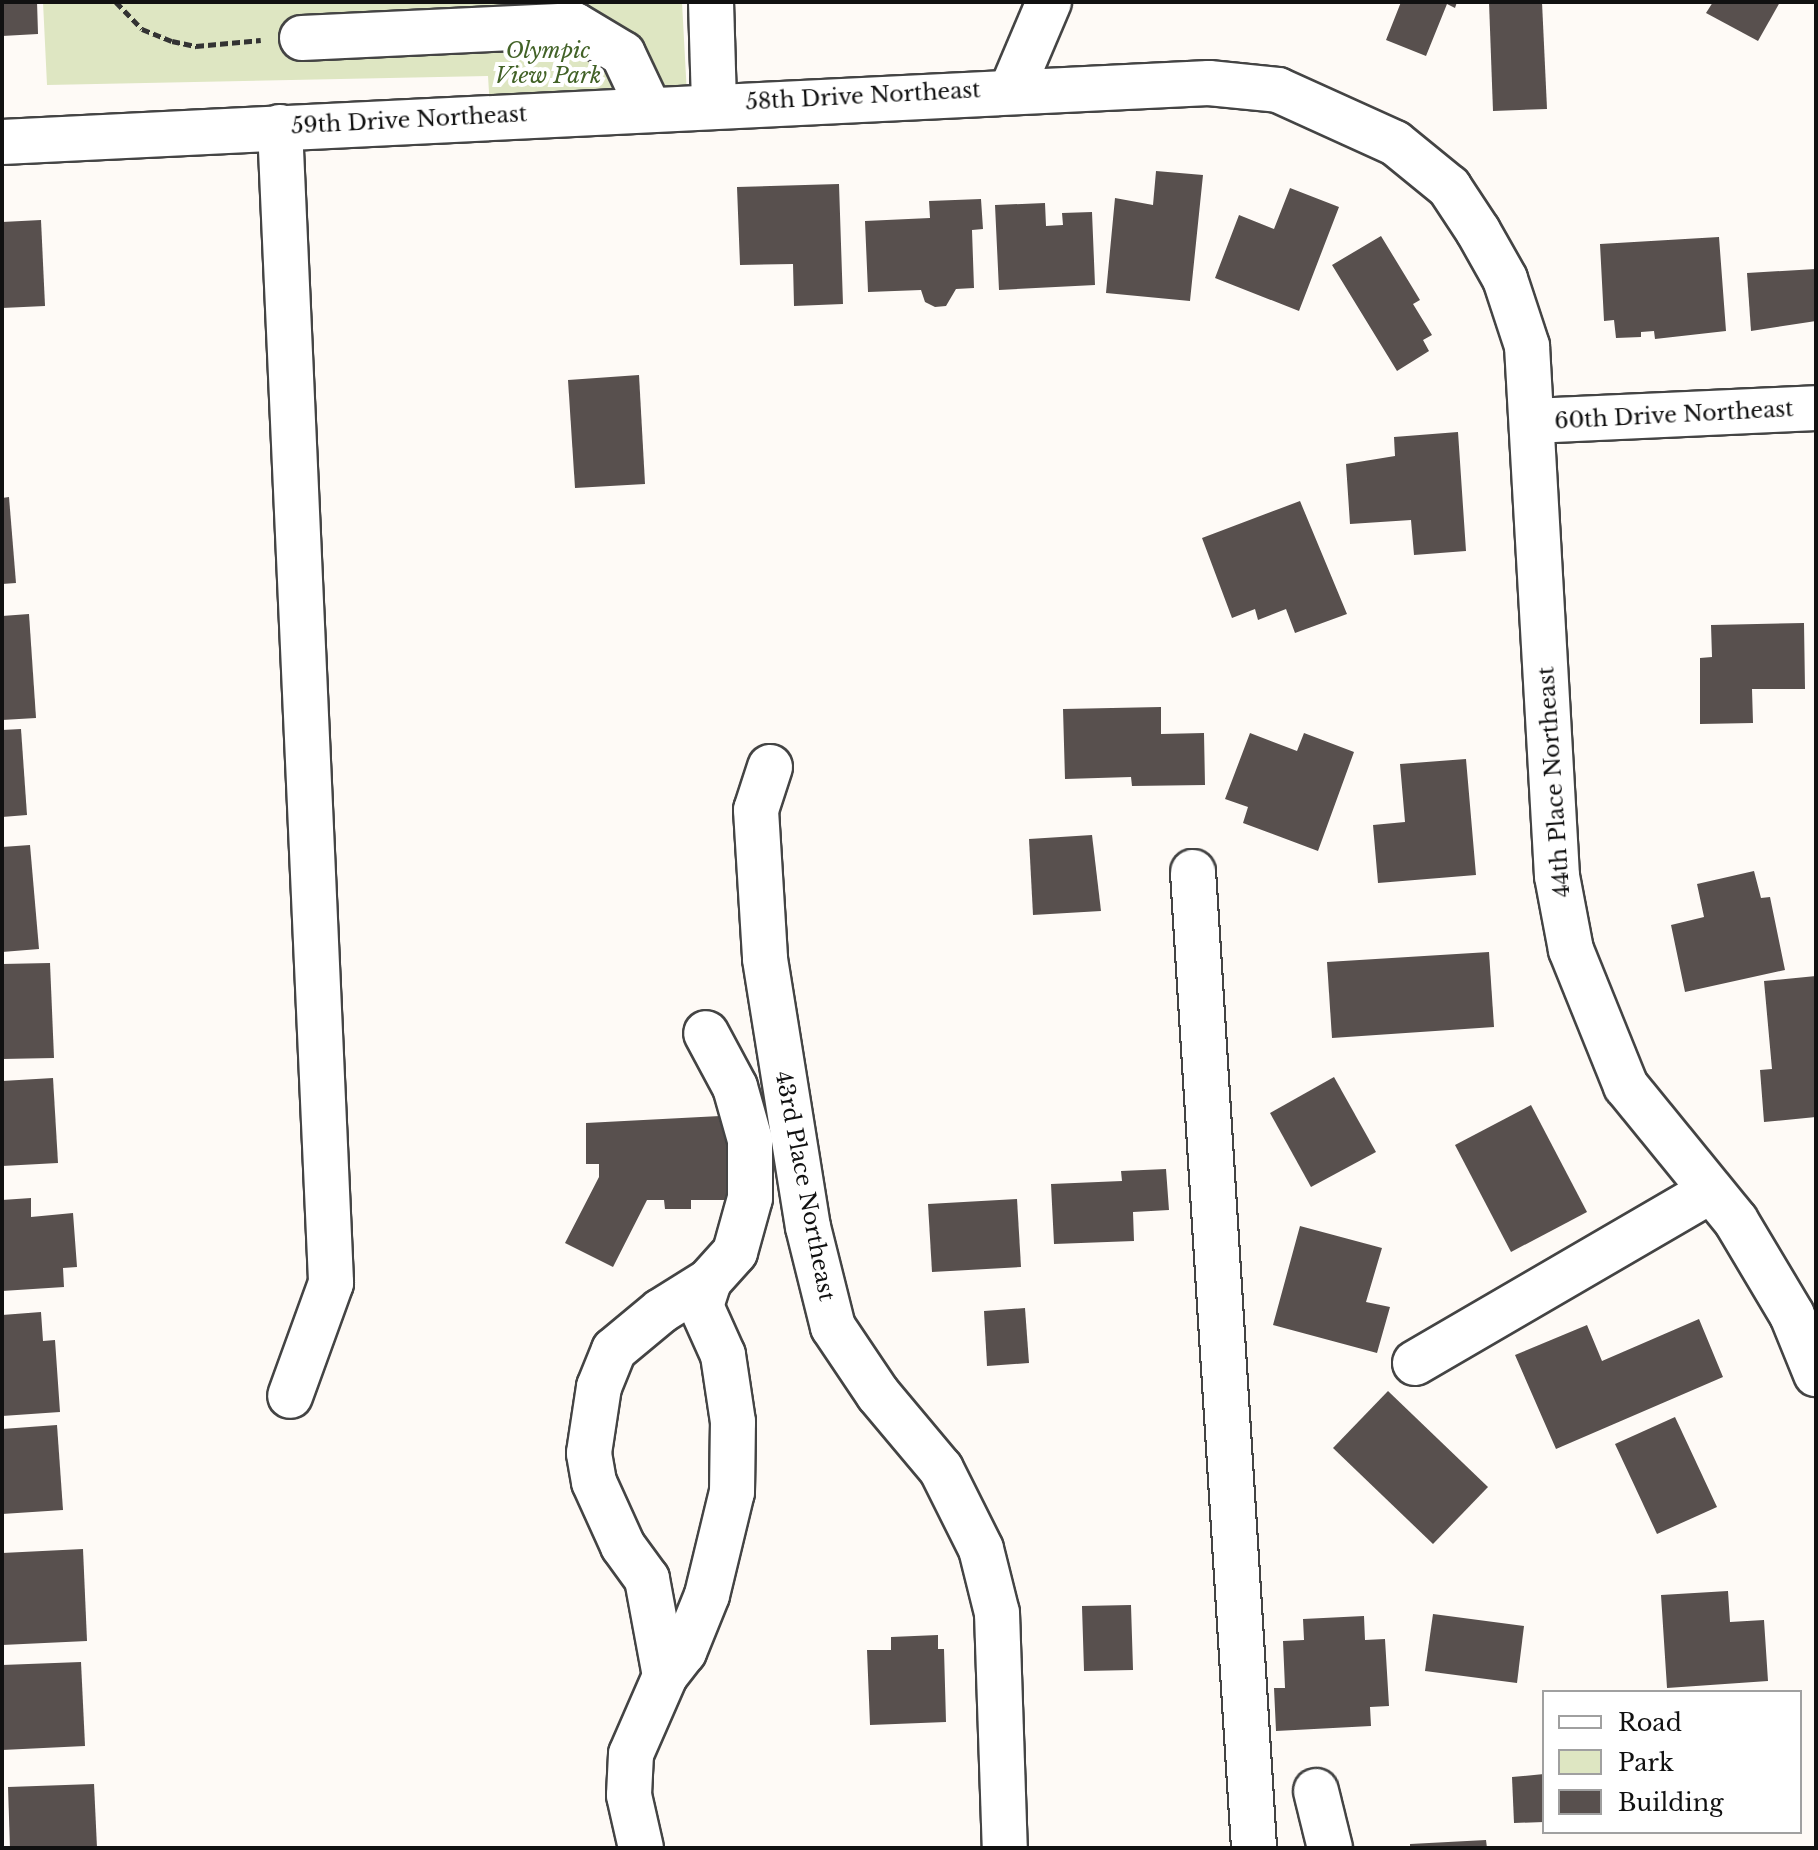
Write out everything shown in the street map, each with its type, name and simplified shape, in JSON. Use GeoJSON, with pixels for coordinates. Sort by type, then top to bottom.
{"type":"FeatureCollection","features":[{"type":"Feature","properties":{"kind":"street"},"geometry":{"type":"LineString","coordinates":[[711,2],[714,103]]}},
{"type":"Feature","properties":{"kind":"street","name":"58th Drive Northeast"},"geometry":{"type":"LineString","coordinates":[[1012,89],[1049,2]]}},
{"type":"Feature","properties":{"kind":"street"},"geometry":{"type":"LineString","coordinates":[[302,38],[575,25],[623,54],[648,107]]}},
{"type":"Feature","properties":{"kind":"street","name":"58th Drive Northeast"},"geometry":{"type":"LineString","coordinates":[[714,103],[1209,83],[1278,90],[1395,143],[1449,187]]}},
{"type":"Feature","properties":{"kind":"street","name":"59th Drive Northeast"},"geometry":{"type":"LineString","coordinates":[[2,142],[714,103]]}},
{"type":"Feature","properties":{"kind":"street"},"geometry":{"type":"LineString","coordinates":[[280,127],[331,1283],[290,1396]]}},
{"type":"Feature","properties":{"kind":"street","name":"44th Place Northeast"},"geometry":{"type":"LineString","coordinates":[[1449,187],[1505,279],[1527,346],[1557,876],[1571,950],[1626,1086],[1736,1221],[1792,1315],[1816,1374]]}},
{"type":"Feature","properties":{"kind":"street","name":"60th Drive Northeast"},"geometry":{"type":"LineString","coordinates":[[1532,421],[1816,408]]}},
{"type":"Feature","properties":{"kind":"street","name":"43rd Place Northeast"},"geometry":{"type":"LineString","coordinates":[[770,767],[756,810],[765,959],[808,1227],[833,1327],[878,1394],[941,1469],[981,1549],[997,1613],[1005,1848]]}},
{"type":"Feature","properties":{"kind":"street"},"geometry":{"type":"LineString","coordinates":[[1193,872],[1254,1848]]}},
{"type":"Feature","properties":{"kind":"street"},"geometry":{"type":"LineString","coordinates":[[665,1676],[647,1579],[623,1546],[594,1482],[589,1453],[599,1387],[614,1350],[661,1311],[709,1281],[735,1252],[739,1239],[750,1198],[750,1140],[735,1087],[706,1033]]}},
{"type":"Feature","properties":{"kind":"street"},"geometry":{"type":"LineString","coordinates":[[1415,1363],[1710,1191]]}},
{"type":"Feature","properties":{"kind":"street"},"geometry":{"type":"LineString","coordinates":[[641,1848],[629,1795],[631,1754],[665,1676],[684,1652],[707,1595],[732,1492],[733,1422],[723,1355],[701,1306],[709,1281]]}},
{"type":"Feature","properties":{"kind":"street"},"geometry":{"type":"LineString","coordinates":[[1316,1791],[1330,1848]]}},
{"type":"Feature","properties":{"kind":"path"},"geometry":{"type":"LineString","coordinates":[[116,2],[142,29],[196,46],[302,38]]}},
{"type":"Feature","properties":{"kind":"green space","name":"Olympic View Park"},"geometry":{"type":"Polygon","coordinates":[[[43,2],[682,2],[688,114],[491,125],[488,76],[47,85],[43,2]]]}},
{"type":"Feature","properties":{"kind":"building"},"geometry":{"type":"Polygon","coordinates":[[[2,2],[37,2],[38,34],[2,36],[2,2]]]}},
{"type":"Feature","properties":{"kind":"building"},"geometry":{"type":"Polygon","coordinates":[[[1401,2],[1457,2],[1455,8],[1447,4],[1426,56],[1386,40],[1401,2]]]}},
{"type":"Feature","properties":{"kind":"building"},"geometry":{"type":"Polygon","coordinates":[[[1489,2],[1542,2],[1547,109],[1493,111],[1489,2]]]}},
{"type":"Feature","properties":{"kind":"building"},"geometry":{"type":"Polygon","coordinates":[[[1713,2],[1780,2],[1758,41],[1706,13],[1713,2]]]}},
{"type":"Feature","properties":{"kind":"building"},"geometry":{"type":"Polygon","coordinates":[[[1156,171],[1203,175],[1190,301],[1106,293],[1115,198],[1153,205],[1156,171]]]}},
{"type":"Feature","properties":{"kind":"building"},"geometry":{"type":"Polygon","coordinates":[[[839,184],[843,304],[794,306],[793,264],[740,265],[737,187],[839,184]]]}},
{"type":"Feature","properties":{"kind":"building"},"geometry":{"type":"Polygon","coordinates":[[[1290,188],[1339,207],[1299,311],[1215,278],[1239,215],[1274,229],[1290,188]]]}},
{"type":"Feature","properties":{"kind":"building"},"geometry":{"type":"Polygon","coordinates":[[[981,199],[983,229],[972,230],[974,288],[956,289],[946,306],[935,307],[925,302],[921,290],[868,292],[865,221],[930,218],[929,201],[981,199]]]}},
{"type":"Feature","properties":{"kind":"building"},"geometry":{"type":"Polygon","coordinates":[[[1045,203],[1046,226],[1063,225],[1062,213],[1092,212],[1095,285],[999,290],[995,205],[1045,203]]]}},
{"type":"Feature","properties":{"kind":"building"},"geometry":{"type":"Polygon","coordinates":[[[41,220],[45,306],[2,308],[2,222],[41,220]]]}},
{"type":"Feature","properties":{"kind":"building"},"geometry":{"type":"Polygon","coordinates":[[[1381,236],[1420,300],[1413,304],[1432,335],[1423,340],[1429,351],[1397,371],[1332,265],[1381,236]]]}},
{"type":"Feature","properties":{"kind":"building"},"geometry":{"type":"Polygon","coordinates":[[[1719,237],[1726,331],[1655,339],[1654,331],[1641,332],[1641,337],[1616,338],[1614,320],[1604,321],[1600,244],[1719,237]]]}},
{"type":"Feature","properties":{"kind":"building"},"geometry":{"type":"Polygon","coordinates":[[[1816,269],[1816,321],[1751,331],[1747,273],[1816,269]]]}},
{"type":"Feature","properties":{"kind":"building"},"geometry":{"type":"Polygon","coordinates":[[[639,375],[645,484],[575,488],[568,380],[639,375]]]}},
{"type":"Feature","properties":{"kind":"building"},"geometry":{"type":"Polygon","coordinates":[[[1458,432],[1466,551],[1414,555],[1411,520],[1350,524],[1346,464],[1395,456],[1394,437],[1458,432]]]}},
{"type":"Feature","properties":{"kind":"building"},"geometry":{"type":"Polygon","coordinates":[[[9,497],[16,583],[2,584],[2,498],[9,497]]]}},
{"type":"Feature","properties":{"kind":"building"},"geometry":{"type":"Polygon","coordinates":[[[1300,501],[1347,614],[1295,633],[1286,609],[1258,620],[1255,609],[1232,618],[1202,538],[1300,501]]]}},
{"type":"Feature","properties":{"kind":"building"},"geometry":{"type":"Polygon","coordinates":[[[29,614],[36,718],[2,720],[2,616],[29,614]]]}},
{"type":"Feature","properties":{"kind":"building"},"geometry":{"type":"Polygon","coordinates":[[[1804,623],[1805,689],[1752,689],[1753,723],[1700,724],[1700,658],[1712,657],[1711,625],[1804,623]]]}},
{"type":"Feature","properties":{"kind":"building"},"geometry":{"type":"Polygon","coordinates":[[[1161,707],[1161,734],[1204,733],[1205,785],[1132,786],[1131,777],[1065,779],[1063,709],[1161,707]]]}},
{"type":"Feature","properties":{"kind":"building"},"geometry":{"type":"Polygon","coordinates":[[[21,729],[27,815],[2,817],[2,730],[21,729]]]}},
{"type":"Feature","properties":{"kind":"building"},"geometry":{"type":"Polygon","coordinates":[[[1250,733],[1297,751],[1304,733],[1354,752],[1318,851],[1243,823],[1248,807],[1225,799],[1250,733]]]}},
{"type":"Feature","properties":{"kind":"building"},"geometry":{"type":"Polygon","coordinates":[[[1466,759],[1476,875],[1378,883],[1373,825],[1405,822],[1400,764],[1466,759]]]}},
{"type":"Feature","properties":{"kind":"building"},"geometry":{"type":"Polygon","coordinates":[[[1092,835],[1101,911],[1033,915],[1029,839],[1092,835]]]}},
{"type":"Feature","properties":{"kind":"building"},"geometry":{"type":"Polygon","coordinates":[[[30,845],[39,949],[2,952],[2,847],[30,845]]]}},
{"type":"Feature","properties":{"kind":"building"},"geometry":{"type":"Polygon","coordinates":[[[1754,871],[1761,898],[1770,897],[1785,970],[1685,992],[1671,925],[1704,917],[1697,884],[1754,871]]]}},
{"type":"Feature","properties":{"kind":"building"},"geometry":{"type":"Polygon","coordinates":[[[1489,952],[1494,1027],[1332,1038],[1327,962],[1489,952]]]}},
{"type":"Feature","properties":{"kind":"building"},"geometry":{"type":"Polygon","coordinates":[[[50,963],[54,1058],[2,1059],[2,964],[50,963]]]}},
{"type":"Feature","properties":{"kind":"building"},"geometry":{"type":"Polygon","coordinates":[[[1816,976],[1816,1117],[1764,1122],[1760,1070],[1772,1069],[1764,981],[1816,976]]]}},
{"type":"Feature","properties":{"kind":"building"},"geometry":{"type":"Polygon","coordinates":[[[1334,1077],[1376,1152],[1311,1187],[1270,1113],[1334,1077]]]}},
{"type":"Feature","properties":{"kind":"building"},"geometry":{"type":"Polygon","coordinates":[[[53,1078],[58,1163],[2,1166],[2,1081],[53,1078]]]}},
{"type":"Feature","properties":{"kind":"building"},"geometry":{"type":"Polygon","coordinates":[[[1531,1105],[1587,1212],[1511,1252],[1455,1145],[1531,1105]]]}},
{"type":"Feature","properties":{"kind":"building"},"geometry":{"type":"Polygon","coordinates":[[[720,1116],[728,1120],[729,1200],[691,1200],[691,1209],[665,1209],[664,1200],[647,1200],[613,1267],[565,1243],[599,1177],[599,1164],[586,1164],[586,1123],[720,1116]]]}},
{"type":"Feature","properties":{"kind":"building"},"geometry":{"type":"Polygon","coordinates":[[[1166,1169],[1169,1210],[1133,1212],[1134,1241],[1054,1244],[1051,1184],[1122,1181],[1121,1171],[1166,1169]]]}},
{"type":"Feature","properties":{"kind":"building"},"geometry":{"type":"Polygon","coordinates":[[[31,1198],[31,1217],[73,1213],[77,1267],[63,1268],[64,1287],[2,1291],[2,1200],[31,1198]]]}},
{"type":"Feature","properties":{"kind":"building"},"geometry":{"type":"Polygon","coordinates":[[[1017,1199],[1021,1267],[932,1272],[928,1204],[1017,1199]]]}},
{"type":"Feature","properties":{"kind":"building"},"geometry":{"type":"Polygon","coordinates":[[[1300,1226],[1382,1248],[1366,1302],[1390,1307],[1377,1353],[1273,1325],[1300,1226]]]}},
{"type":"Feature","properties":{"kind":"building"},"geometry":{"type":"Polygon","coordinates":[[[1025,1308],[1029,1363],[987,1366],[984,1311],[1025,1308]]]}},
{"type":"Feature","properties":{"kind":"building"},"geometry":{"type":"Polygon","coordinates":[[[41,1312],[43,1341],[55,1340],[60,1412],[2,1416],[2,1315],[41,1312]]]}},
{"type":"Feature","properties":{"kind":"building"},"geometry":{"type":"Polygon","coordinates":[[[1699,1319],[1723,1377],[1556,1449],[1515,1355],[1587,1325],[1602,1361],[1699,1319]]]}},
{"type":"Feature","properties":{"kind":"building"},"geometry":{"type":"Polygon","coordinates":[[[1388,1391],[1488,1487],[1433,1544],[1333,1448],[1388,1391]]]}},
{"type":"Feature","properties":{"kind":"building"},"geometry":{"type":"Polygon","coordinates":[[[1675,1417],[1717,1507],[1657,1534],[1615,1444],[1675,1417]]]}},
{"type":"Feature","properties":{"kind":"building"},"geometry":{"type":"Polygon","coordinates":[[[57,1425],[63,1510],[2,1514],[2,1429],[57,1425]]]}},
{"type":"Feature","properties":{"kind":"building"},"geometry":{"type":"Polygon","coordinates":[[[83,1549],[87,1641],[2,1645],[2,1553],[83,1549]]]}},
{"type":"Feature","properties":{"kind":"building"},"geometry":{"type":"Polygon","coordinates":[[[1728,1591],[1730,1622],[1764,1620],[1768,1681],[1667,1688],[1661,1595],[1728,1591]]]}},
{"type":"Feature","properties":{"kind":"building"},"geometry":{"type":"Polygon","coordinates":[[[1131,1605],[1133,1670],[1084,1671],[1082,1606],[1131,1605]]]}},
{"type":"Feature","properties":{"kind":"building"},"geometry":{"type":"Polygon","coordinates":[[[1433,1614],[1524,1626],[1517,1683],[1425,1671],[1433,1614]]]}},
{"type":"Feature","properties":{"kind":"building"},"geometry":{"type":"Polygon","coordinates":[[[1364,1616],[1365,1640],[1385,1639],[1389,1706],[1370,1707],[1371,1726],[1276,1731],[1274,1688],[1285,1688],[1283,1641],[1304,1640],[1303,1619],[1364,1616]]]}},
{"type":"Feature","properties":{"kind":"building"},"geometry":{"type":"Polygon","coordinates":[[[938,1635],[938,1649],[944,1649],[946,1722],[870,1725],[867,1650],[891,1650],[891,1637],[938,1635]]]}},
{"type":"Feature","properties":{"kind":"building"},"geometry":{"type":"Polygon","coordinates":[[[81,1662],[85,1746],[2,1750],[2,1665],[81,1662]]]}},
{"type":"Feature","properties":{"kind":"building"},"geometry":{"type":"Polygon","coordinates":[[[1542,1774],[1542,1822],[1514,1823],[1512,1777],[1542,1774]]]}},
{"type":"Feature","properties":{"kind":"building"},"geometry":{"type":"Polygon","coordinates":[[[94,1784],[97,1848],[10,1848],[8,1787],[94,1784]]]}},
{"type":"Feature","properties":{"kind":"building"},"geometry":{"type":"Polygon","coordinates":[[[1486,1840],[1487,1848],[1410,1848],[1410,1844],[1486,1840]]]}}]}
